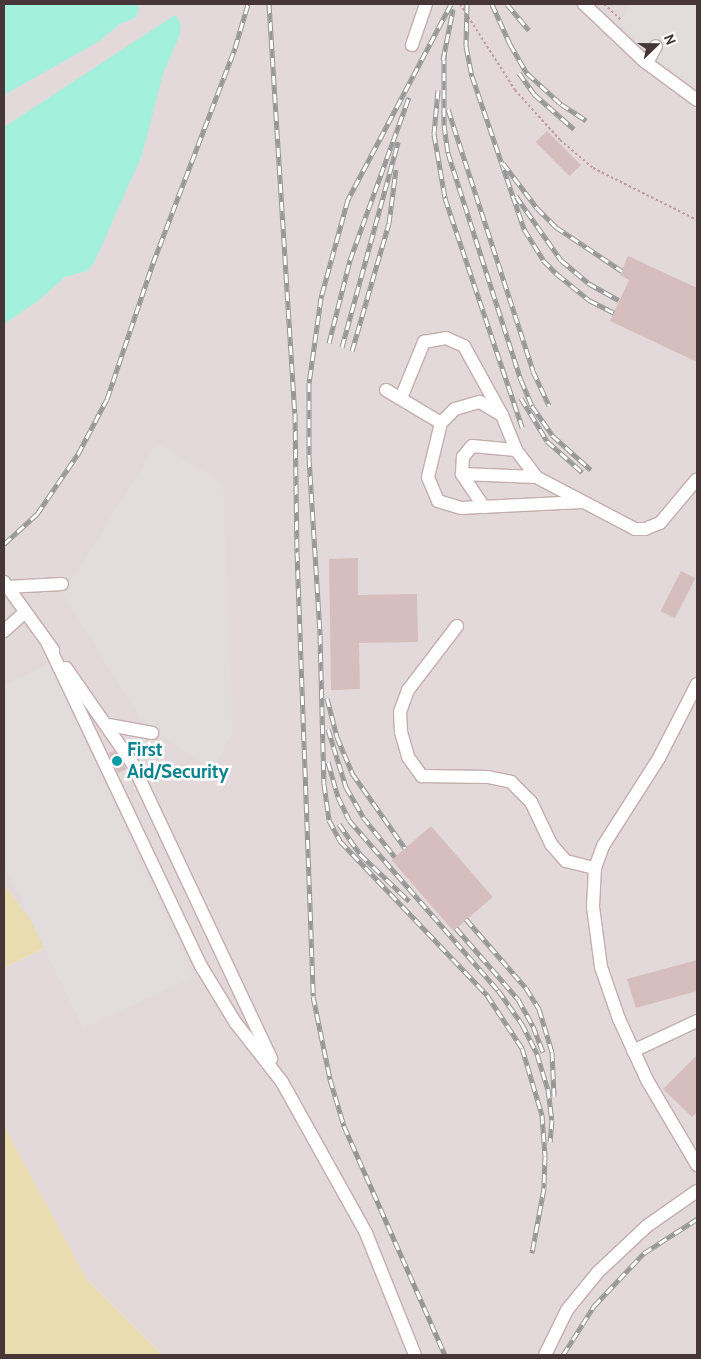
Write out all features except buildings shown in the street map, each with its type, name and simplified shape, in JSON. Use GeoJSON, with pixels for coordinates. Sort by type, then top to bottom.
{"type":"FeatureCollection","features":[{"type":"Feature","properties":{"kind":"street"},"geometry":{"type":"LineString","coordinates":[[412,44],[426,4]]}},
{"type":"Feature","properties":{"kind":"street"},"geometry":{"type":"LineString","coordinates":[[584,4],[647,63],[697,100]]}},
{"type":"Feature","properties":{"kind":"street"},"geometry":{"type":"LineString","coordinates":[[647,63],[656,46]]}},
{"type":"Feature","properties":{"kind":"street"},"geometry":{"type":"LineString","coordinates":[[401,398],[424,342],[446,338],[464,346],[502,415],[516,450],[536,477],[635,529],[645,529],[660,523],[697,479]]}},
{"type":"Feature","properties":{"kind":"street"},"geometry":{"type":"LineString","coordinates":[[386,390],[442,423]]}},
{"type":"Feature","properties":{"kind":"street"},"geometry":{"type":"LineString","coordinates":[[502,415],[480,402],[456,409],[442,423],[428,477],[438,501],[461,508],[582,502]]}},
{"type":"Feature","properties":{"kind":"street"},"geometry":{"type":"LineString","coordinates":[[484,507],[462,474],[463,457],[472,446],[516,450]]}},
{"type":"Feature","properties":{"kind":"street"},"geometry":{"type":"LineString","coordinates":[[462,474],[536,477]]}},
{"type":"Feature","properties":{"kind":"street"},"geometry":{"type":"LineString","coordinates":[[5,584],[62,584]]}},
{"type":"Feature","properties":{"kind":"street"},"geometry":{"type":"LineString","coordinates":[[5,584],[108,726],[132,763],[283,1083],[366,1233],[415,1355]]}},
{"type":"Feature","properties":{"kind":"street"},"geometry":{"type":"LineString","coordinates":[[4,631],[25,612]]}},
{"type":"Feature","properties":{"kind":"street"},"geometry":{"type":"LineString","coordinates":[[457,626],[408,690],[400,712],[401,732],[408,757],[422,776],[488,777],[511,782],[532,802],[551,844],[566,861],[595,868]]}},
{"type":"Feature","properties":{"kind":"street"},"geometry":{"type":"LineString","coordinates":[[48,644],[201,966],[235,1022],[283,1083]]}},
{"type":"Feature","properties":{"kind":"street"},"geometry":{"type":"LineString","coordinates":[[697,684],[659,758],[606,840],[595,868],[593,906],[601,967],[633,1051],[697,1165]]}},
{"type":"Feature","properties":{"kind":"street"},"geometry":{"type":"LineString","coordinates":[[108,726],[152,733]]}},
{"type":"Feature","properties":{"kind":"street"},"geometry":{"type":"LineString","coordinates":[[633,1051],[697,1021]]}},
{"type":"Feature","properties":{"kind":"street"},"geometry":{"type":"LineString","coordinates":[[544,1355],[567,1310],[598,1272],[647,1226],[697,1191]]}},
{"type":"Feature","properties":{"kind":"path"},"geometry":{"type":"LineString","coordinates":[[460,4],[514,90],[560,140],[593,168],[697,220]]}},
{"type":"Feature","properties":{"kind":"path"},"geometry":{"type":"LineString","coordinates":[[604,4],[622,21]]}},
{"type":"Feature","properties":{"kind":"shaded area"},"geometry":{"type":"Polygon","coordinates":[[[4,4],[697,4],[697,1355],[162,1355],[87,1280],[30,1180],[4,1126],[4,968],[50,945],[4,885],[4,4]]]}},
{"type":"Feature","properties":{"kind":"shaded area"},"geometry":{"type":"Polygon","coordinates":[[[4,4],[138,4],[139,10],[135,18],[120,24],[98,42],[4,95],[4,4]]]}},
{"type":"Feature","properties":{"kind":"shaded area"},"geometry":{"type":"Polygon","coordinates":[[[630,4],[697,4],[697,88],[661,63],[620,25],[630,4]]]}},
{"type":"Feature","properties":{"kind":"shaded area"},"geometry":{"type":"Polygon","coordinates":[[[175,15],[181,24],[180,34],[163,74],[142,155],[94,263],[87,271],[65,277],[39,300],[4,324],[4,127],[175,15]]]}},
{"type":"Feature","properties":{"kind":"shaded area"},"geometry":{"type":"Polygon","coordinates":[[[157,443],[223,483],[232,734],[212,770],[142,722],[63,594],[157,443]]]}},
{"type":"Feature","properties":{"kind":"shaded area"},"geometry":{"type":"Polygon","coordinates":[[[49,663],[194,977],[83,1028],[4,865],[4,686],[49,663]]]}},
{"type":"Feature","properties":{"kind":"shaded area"},"geometry":{"type":"Polygon","coordinates":[[[4,885],[50,945],[4,968],[4,885]]]}},
{"type":"Feature","properties":{"kind":"shaded area"},"geometry":{"type":"Polygon","coordinates":[[[4,1126],[87,1280],[162,1355],[4,1355],[4,1126]]]}},
{"type":"Feature","properties":{"kind":"railway"},"geometry":{"type":"LineString","coordinates":[[4,544],[37,514],[78,454],[107,399],[153,263],[235,48],[248,4]]}},
{"type":"Feature","properties":{"kind":"railway"},"geometry":{"type":"LineString","coordinates":[[269,4],[295,413],[297,552],[313,996],[330,1079],[344,1126],[445,1355]]}},
{"type":"Feature","properties":{"kind":"railway"},"geometry":{"type":"LineString","coordinates":[[451,4],[348,199],[321,298],[309,383],[309,458],[320,635],[324,784],[329,820],[340,841],[487,995],[522,1048],[542,1115],[545,1156],[544,1188],[532,1253]]}},
{"type":"Feature","properties":{"kind":"railway"},"geometry":{"type":"LineString","coordinates":[[467,4],[466,46],[472,76],[524,229],[543,260],[557,274],[589,300],[614,313]]}},
{"type":"Feature","properties":{"kind":"railway"},"geometry":{"type":"LineString","coordinates":[[492,4],[510,44],[527,73],[561,104],[586,120]]}},
{"type":"Feature","properties":{"kind":"railway"},"geometry":{"type":"LineString","coordinates":[[507,4],[529,30]]}},
{"type":"Feature","properties":{"kind":"railway"},"geometry":{"type":"LineString","coordinates":[[443,60],[453,9]]}},
{"type":"Feature","properties":{"kind":"railway"},"geometry":{"type":"LineString","coordinates":[[444,54],[444,125],[448,153],[521,380],[532,406],[552,435],[591,470]]}},
{"type":"Feature","properties":{"kind":"railway"},"geometry":{"type":"LineString","coordinates":[[519,73],[534,94],[574,129]]}},
{"type":"Feature","properties":{"kind":"railway"},"geometry":{"type":"LineString","coordinates":[[438,90],[434,134],[445,198],[522,427]]}},
{"type":"Feature","properties":{"kind":"railway"},"geometry":{"type":"LineString","coordinates":[[329,343],[350,260],[409,97]]}},
{"type":"Feature","properties":{"kind":"railway"},"geometry":{"type":"LineString","coordinates":[[448,109],[533,371],[549,406]]}},
{"type":"Feature","properties":{"kind":"railway"},"geometry":{"type":"LineString","coordinates":[[342,347],[398,142]]}},
{"type":"Feature","properties":{"kind":"railway"},"geometry":{"type":"LineString","coordinates":[[503,163],[537,208],[556,227],[622,271]]}},
{"type":"Feature","properties":{"kind":"railway"},"geometry":{"type":"LineString","coordinates":[[352,351],[389,223],[396,169]]}},
{"type":"Feature","properties":{"kind":"railway"},"geometry":{"type":"LineString","coordinates":[[516,196],[561,260],[588,283],[619,300]]}},
{"type":"Feature","properties":{"kind":"railway"},"geometry":{"type":"LineString","coordinates":[[521,398],[547,441],[582,472]]}},
{"type":"Feature","properties":{"kind":"railway"},"geometry":{"type":"LineString","coordinates":[[327,698],[337,737],[352,773],[405,848]]}},
{"type":"Feature","properties":{"kind":"railway"},"geometry":{"type":"LineString","coordinates":[[328,729],[346,787],[363,817],[395,857]]}},
{"type":"Feature","properties":{"kind":"railway"},"geometry":{"type":"LineString","coordinates":[[328,762],[338,797],[349,820],[498,990],[522,1024],[537,1054],[548,1089],[552,1120],[550,1142]]}},
{"type":"Feature","properties":{"kind":"railway"},"geometry":{"type":"LineString","coordinates":[[339,824],[360,854],[409,901]]}},
{"type":"Feature","properties":{"kind":"railway"},"geometry":{"type":"LineString","coordinates":[[466,919],[526,988],[539,1009],[552,1052],[554,1096]]}},
{"type":"Feature","properties":{"kind":"railway"},"geometry":{"type":"LineString","coordinates":[[456,928],[518,999],[533,1026],[543,1052]]}},
{"type":"Feature","properties":{"kind":"railway"},"geometry":{"type":"LineString","coordinates":[[563,1355],[594,1306],[644,1253],[697,1219]]}},
{"type":"Feature","properties":{"kind":"place","name":"First Aid/Security"},"geometry":{"type":"Point","coordinates":[117,761]}}]}
